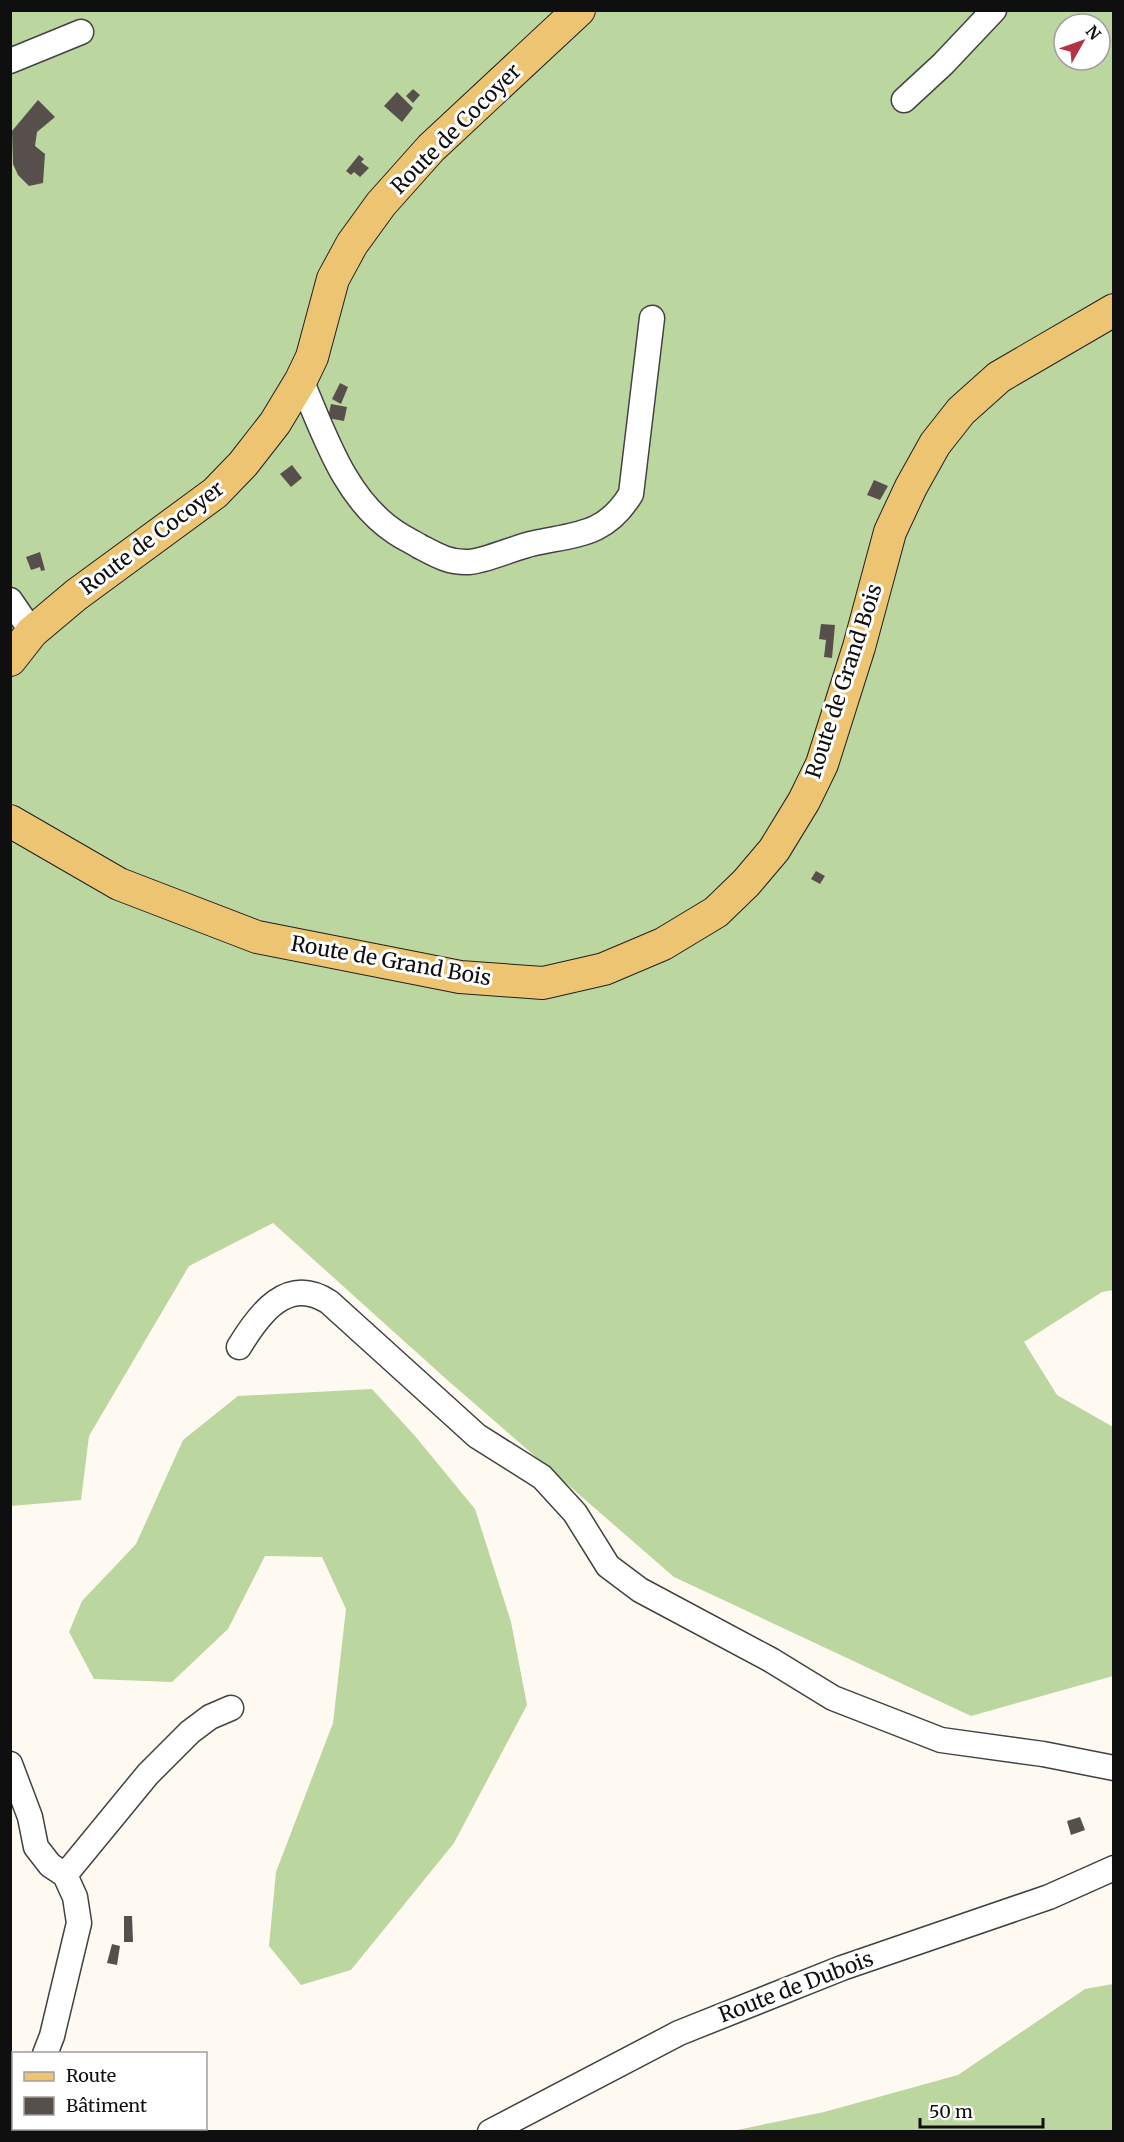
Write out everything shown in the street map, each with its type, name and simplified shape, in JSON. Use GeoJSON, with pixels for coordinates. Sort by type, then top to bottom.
{"type":"FeatureCollection","features":[{"type":"Feature","properties":{"kind":"main road","name":"Route de Cocoyer"},"geometry":{"type":"LineString","coordinates":[[10,660],[32,632],[76,595],[215,493],[243,464],[274,423],[301,380],[312,357],[333,279],[352,244],[381,204],[431,148],[579,10]]}},
{"type":"Feature","properties":{"kind":"main road","name":"Route de Grand Bois"},"geometry":{"type":"LineString","coordinates":[[10,821],[119,884],[257,938],[460,977],[543,983],[604,969],[663,944],[716,912],[746,883],[774,850],[804,801],[822,764],[859,646],[890,532],[935,444],[961,411],[999,377],[1113,310]]}},
{"type":"Feature","properties":{"kind":"street"},"geometry":{"type":"LineString","coordinates":[[904,99],[943,64],[994,10]]}},
{"type":"Feature","properties":{"kind":"street"},"geometry":{"type":"LineString","coordinates":[[10,61],[81,32]]}},
{"type":"Feature","properties":{"kind":"street"},"geometry":{"type":"LineString","coordinates":[[301,380],[343,476],[366,506],[394,532],[445,560],[471,562],[520,546],[591,531],[621,510],[632,494],[652,318]]}},
{"type":"Feature","properties":{"kind":"street"},"geometry":{"type":"LineString","coordinates":[[10,600],[32,632]]}},
{"type":"Feature","properties":{"kind":"street"},"geometry":{"type":"LineString","coordinates":[[238,1347],[267,1307],[296,1292],[317,1294],[329,1302],[477,1436],[543,1477],[575,1513],[608,1566],[640,1590],[771,1660],[833,1698],[941,1740],[1043,1754],[1113,1767]]}},
{"type":"Feature","properties":{"kind":"street"},"geometry":{"type":"LineString","coordinates":[[65,1875],[148,1774],[190,1732],[210,1717],[231,1708]]}},
{"type":"Feature","properties":{"kind":"street"},"geometry":{"type":"LineString","coordinates":[[10,1764],[30,1817],[36,1847],[50,1865],[65,1875],[75,1896],[79,1923],[52,2036],[46,2052]]}},
{"type":"Feature","properties":{"kind":"street","name":"Route de Dubois"},"geometry":{"type":"LineString","coordinates":[[490,2132],[679,2033],[842,1968],[1049,1897],[1113,1868]]}},
{"type":"Feature","properties":{"kind":"green space"},"geometry":{"type":"Polygon","coordinates":[[[11,11],[1113,11],[1113,1290],[1102,1292],[1024,1342],[1057,1395],[1113,1427],[1113,1676],[971,1716],[674,1577],[445,1378],[273,1223],[189,1266],[89,1436],[81,1500],[11,1506],[11,11]]]}},
{"type":"Feature","properties":{"kind":"green space"},"geometry":{"type":"Polygon","coordinates":[[[372,1389],[415,1436],[475,1509],[511,1622],[527,1705],[454,1843],[351,1970],[301,1985],[269,1946],[276,1872],[333,1723],[346,1609],[322,1557],[265,1556],[228,1629],[172,1682],[94,1679],[69,1632],[82,1601],[136,1544],[183,1440],[238,1396],[372,1389]]]}},
{"type":"Feature","properties":{"kind":"green space"},"geometry":{"type":"Polygon","coordinates":[[[1113,1984],[1113,2131],[732,2131],[824,2112],[958,2075],[1085,1989],[1113,1984]]]}},
{"type":"Feature","properties":{"kind":"building"},"geometry":{"type":"Polygon","coordinates":[[[413,89],[420,95],[413,103],[406,96],[413,89]]]}},
{"type":"Feature","properties":{"kind":"building"},"geometry":{"type":"Polygon","coordinates":[[[397,92],[413,108],[402,122],[384,106],[397,92]]]}},
{"type":"Feature","properties":{"kind":"building"},"geometry":{"type":"Polygon","coordinates":[[[38,100],[55,117],[37,132],[35,146],[45,154],[43,183],[29,186],[18,175],[13,164],[12,131],[38,100]]]}},
{"type":"Feature","properties":{"kind":"building"},"geometry":{"type":"Polygon","coordinates":[[[359,155],[364,159],[361,162],[369,168],[360,177],[354,172],[351,175],[346,171],[359,155]]]}},
{"type":"Feature","properties":{"kind":"building"},"geometry":{"type":"Polygon","coordinates":[[[340,383],[348,387],[341,404],[332,399],[340,383]]]}},
{"type":"Feature","properties":{"kind":"building"},"geometry":{"type":"Polygon","coordinates":[[[331,404],[347,407],[344,421],[328,418],[331,404]]]}},
{"type":"Feature","properties":{"kind":"building"},"geometry":{"type":"Polygon","coordinates":[[[292,465],[302,478],[291,487],[280,474],[292,465]]]}},
{"type":"Feature","properties":{"kind":"building"},"geometry":{"type":"Polygon","coordinates":[[[874,480],[888,486],[880,500],[867,495],[874,480]]]}},
{"type":"Feature","properties":{"kind":"building"},"geometry":{"type":"Polygon","coordinates":[[[40,552],[45,570],[41,571],[40,567],[31,570],[26,557],[40,552]]]}},
{"type":"Feature","properties":{"kind":"building"},"geometry":{"type":"Polygon","coordinates":[[[821,624],[835,625],[832,658],[824,657],[826,640],[819,639],[821,624]]]}},
{"type":"Feature","properties":{"kind":"building"},"geometry":{"type":"Polygon","coordinates":[[[816,871],[825,876],[820,884],[811,879],[816,871]]]}},
{"type":"Feature","properties":{"kind":"building"},"geometry":{"type":"Polygon","coordinates":[[[1080,1817],[1085,1830],[1071,1835],[1067,1821],[1080,1817]]]}},
{"type":"Feature","properties":{"kind":"building"},"geometry":{"type":"Polygon","coordinates":[[[124,1916],[132,1916],[133,1942],[124,1942],[124,1916]]]}},
{"type":"Feature","properties":{"kind":"building"},"geometry":{"type":"Polygon","coordinates":[[[112,1944],[120,1946],[117,1965],[107,1963],[112,1944]]]}}]}
